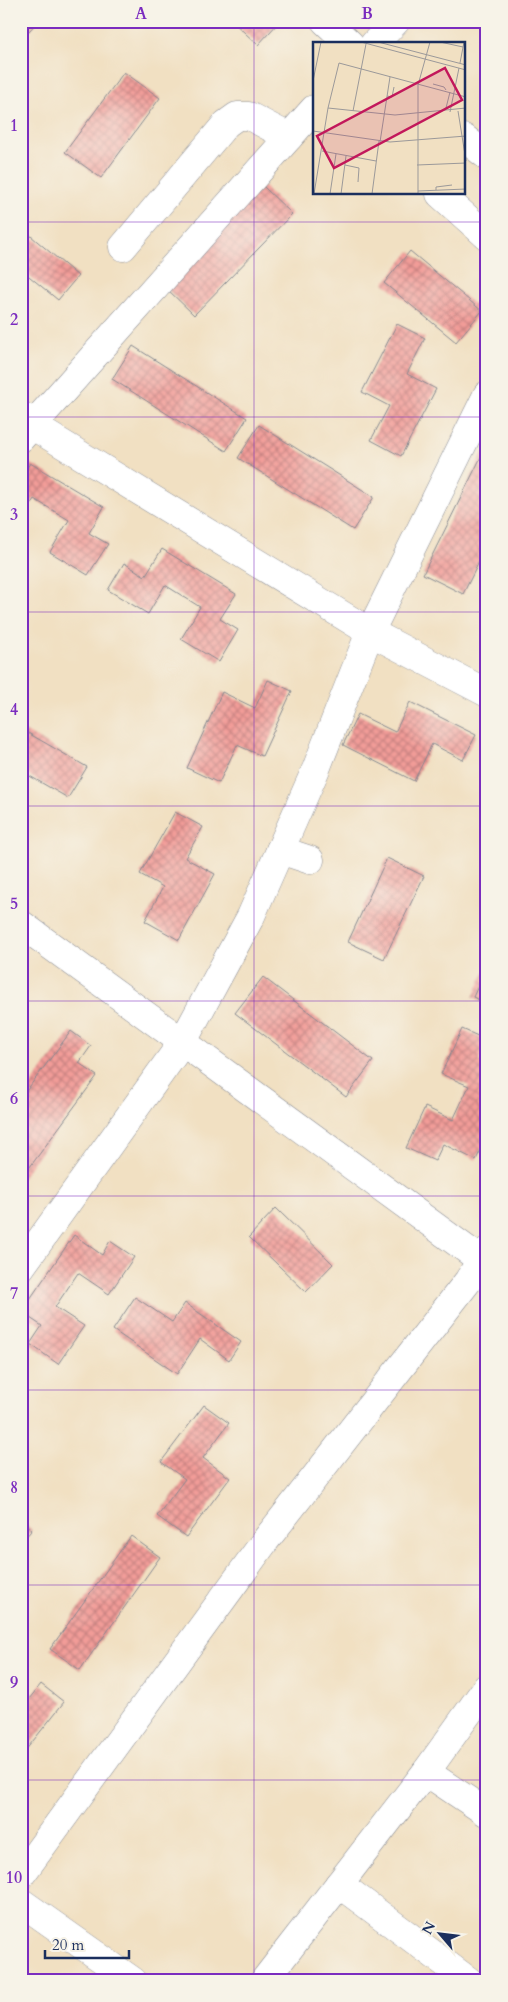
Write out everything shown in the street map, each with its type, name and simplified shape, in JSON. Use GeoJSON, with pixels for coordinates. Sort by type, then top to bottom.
{"type":"FeatureCollection","features":[{"type":"Feature","properties":{"kind":"street"},"geometry":{"type":"LineString","coordinates":[[325,21],[348,42]]}},
{"type":"Feature","properties":{"kind":"street"},"geometry":{"type":"LineString","coordinates":[[376,42],[396,21]]}},
{"type":"Feature","properties":{"kind":"street"},"geometry":{"type":"LineString","coordinates":[[313,110],[25,426],[370,632],[487,693]]}},
{"type":"Feature","properties":{"kind":"street"},"geometry":{"type":"LineString","coordinates":[[124,247],[226,124],[238,116],[249,116],[289,137]]}},
{"type":"Feature","properties":{"kind":"street"},"geometry":{"type":"LineString","coordinates":[[466,140],[487,156]]}},
{"type":"Feature","properties":{"kind":"street"},"geometry":{"type":"LineString","coordinates":[[441,195],[487,236]]}},
{"type":"Feature","properties":{"kind":"street"},"geometry":{"type":"LineString","coordinates":[[21,1267],[182,1042],[251,916],[316,769],[370,632],[487,395]]}},
{"type":"Feature","properties":{"kind":"street"},"geometry":{"type":"LineString","coordinates":[[280,850],[310,860]]}},
{"type":"Feature","properties":{"kind":"street"},"geometry":{"type":"LineString","coordinates":[[21,924],[182,1042],[480,1271],[265,1541],[21,1875]]}},
{"type":"Feature","properties":{"kind":"street"},"geometry":{"type":"LineString","coordinates":[[264,1981],[426,1772],[487,1687]]}},
{"type":"Feature","properties":{"kind":"street"},"geometry":{"type":"LineString","coordinates":[[426,1772],[487,1813]]}},
{"type":"Feature","properties":{"kind":"street"},"geometry":{"type":"LineString","coordinates":[[339,1884],[469,1981]]}},
{"type":"Feature","properties":{"kind":"street"},"geometry":{"type":"LineString","coordinates":[[21,1902],[133,1981]]}},
{"type":"Feature","properties":{"kind":"building"},"geometry":{"type":"Polygon","coordinates":[[[21,21],[38,21],[21,40],[21,21]]]}},
{"type":"Feature","properties":{"kind":"building"},"geometry":{"type":"Polygon","coordinates":[[[232,21],[280,21],[258,45],[232,21]]]}},
{"type":"Feature","properties":{"kind":"building"},"geometry":{"type":"Polygon","coordinates":[[[124,72],[160,98],[101,178],[65,152],[124,72]]]}},
{"type":"Feature","properties":{"kind":"building"},"geometry":{"type":"Polygon","coordinates":[[[263,186],[292,214],[194,315],[165,287],[263,186]]]}},
{"type":"Feature","properties":{"kind":"building"},"geometry":{"type":"Polygon","coordinates":[[[24,230],[78,276],[58,300],[24,272],[21,276],[21,234],[24,230]]]}},
{"type":"Feature","properties":{"kind":"building"},"geometry":{"type":"Polygon","coordinates":[[[410,251],[482,311],[456,342],[384,283],[410,251]]]}},
{"type":"Feature","properties":{"kind":"building"},"geometry":{"type":"Polygon","coordinates":[[[397,324],[425,338],[407,374],[436,389],[401,456],[371,440],[389,406],[362,392],[397,324]]]}},
{"type":"Feature","properties":{"kind":"building"},"geometry":{"type":"Polygon","coordinates":[[[133,346],[247,418],[226,451],[112,379],[133,346]]]}},
{"type":"Feature","properties":{"kind":"building"},"geometry":{"type":"Polygon","coordinates":[[[259,425],[374,497],[353,530],[238,458],[259,425]]]}},
{"type":"Feature","properties":{"kind":"building"},"geometry":{"type":"Polygon","coordinates":[[[484,451],[487,452],[487,546],[463,594],[423,574],[484,451]]]}},
{"type":"Feature","properties":{"kind":"building"},"geometry":{"type":"Polygon","coordinates":[[[30,463],[104,507],[89,533],[108,544],[88,575],[50,552],[69,520],[34,499],[21,519],[21,478],[30,463]]]}},
{"type":"Feature","properties":{"kind":"building"},"geometry":{"type":"Polygon","coordinates":[[[162,549],[236,594],[220,619],[238,630],[219,662],[181,639],[200,607],[165,585],[148,614],[108,590],[124,563],[145,576],[162,549]]]}},
{"type":"Feature","properties":{"kind":"building"},"geometry":{"type":"Polygon","coordinates":[[[268,680],[292,691],[262,756],[237,745],[219,783],[187,768],[222,692],[255,708],[268,680]]]}},
{"type":"Feature","properties":{"kind":"building"},"geometry":{"type":"Polygon","coordinates":[[[410,702],[476,735],[463,760],[432,744],[414,781],[343,745],[358,714],[395,732],[410,702]]]}},
{"type":"Feature","properties":{"kind":"building"},"geometry":{"type":"Polygon","coordinates":[[[21,729],[87,767],[68,798],[21,771],[21,729]]]}},
{"type":"Feature","properties":{"kind":"building"},"geometry":{"type":"Polygon","coordinates":[[[175,812],[203,827],[185,858],[215,874],[179,940],[145,921],[163,887],[140,874],[175,812]]]}},
{"type":"Feature","properties":{"kind":"building"},"geometry":{"type":"Polygon","coordinates":[[[387,858],[424,876],[384,959],[348,942],[387,858]]]}},
{"type":"Feature","properties":{"kind":"building"},"geometry":{"type":"Polygon","coordinates":[[[487,967],[487,1004],[473,997],[487,967]]]}},
{"type":"Feature","properties":{"kind":"building"},"geometry":{"type":"Polygon","coordinates":[[[263,977],[373,1061],[346,1097],[235,1013],[263,977]]]}},
{"type":"Feature","properties":{"kind":"building"},"geometry":{"type":"Polygon","coordinates":[[[462,1029],[487,1040],[479,1061],[487,1065],[487,1137],[476,1160],[443,1144],[435,1161],[406,1148],[425,1107],[453,1120],[469,1086],[441,1074],[462,1029]]]}},
{"type":"Feature","properties":{"kind":"building"},"geometry":{"type":"Polygon","coordinates":[[[71,1031],[91,1046],[79,1063],[97,1076],[21,1179],[21,1098],[71,1031]]]}},
{"type":"Feature","properties":{"kind":"building"},"geometry":{"type":"Polygon","coordinates":[[[276,1208],[333,1264],[306,1292],[249,1237],[276,1208]]]}},
{"type":"Feature","properties":{"kind":"building"},"geometry":{"type":"Polygon","coordinates":[[[74,1235],[102,1255],[110,1241],[134,1257],[109,1294],[78,1273],[55,1307],[84,1326],[58,1364],[30,1344],[42,1326],[21,1312],[74,1235]]]}},
{"type":"Feature","properties":{"kind":"building"},"geometry":{"type":"Polygon","coordinates":[[[135,1297],[172,1322],[185,1303],[241,1342],[229,1360],[200,1339],[177,1374],[113,1330],[135,1297]]]}},
{"type":"Feature","properties":{"kind":"building"},"geometry":{"type":"Polygon","coordinates":[[[204,1405],[229,1423],[203,1458],[230,1478],[186,1537],[157,1516],[185,1479],[161,1462],[204,1405]]]}},
{"type":"Feature","properties":{"kind":"building"},"geometry":{"type":"Polygon","coordinates":[[[21,1520],[32,1530],[21,1542],[21,1520]]]}},
{"type":"Feature","properties":{"kind":"building"},"geometry":{"type":"Polygon","coordinates":[[[131,1536],[160,1557],[80,1670],[50,1649],[131,1536]]]}},
{"type":"Feature","properties":{"kind":"building"},"geometry":{"type":"Polygon","coordinates":[[[41,1684],[64,1702],[21,1756],[21,1709],[41,1684]]]}}]}
